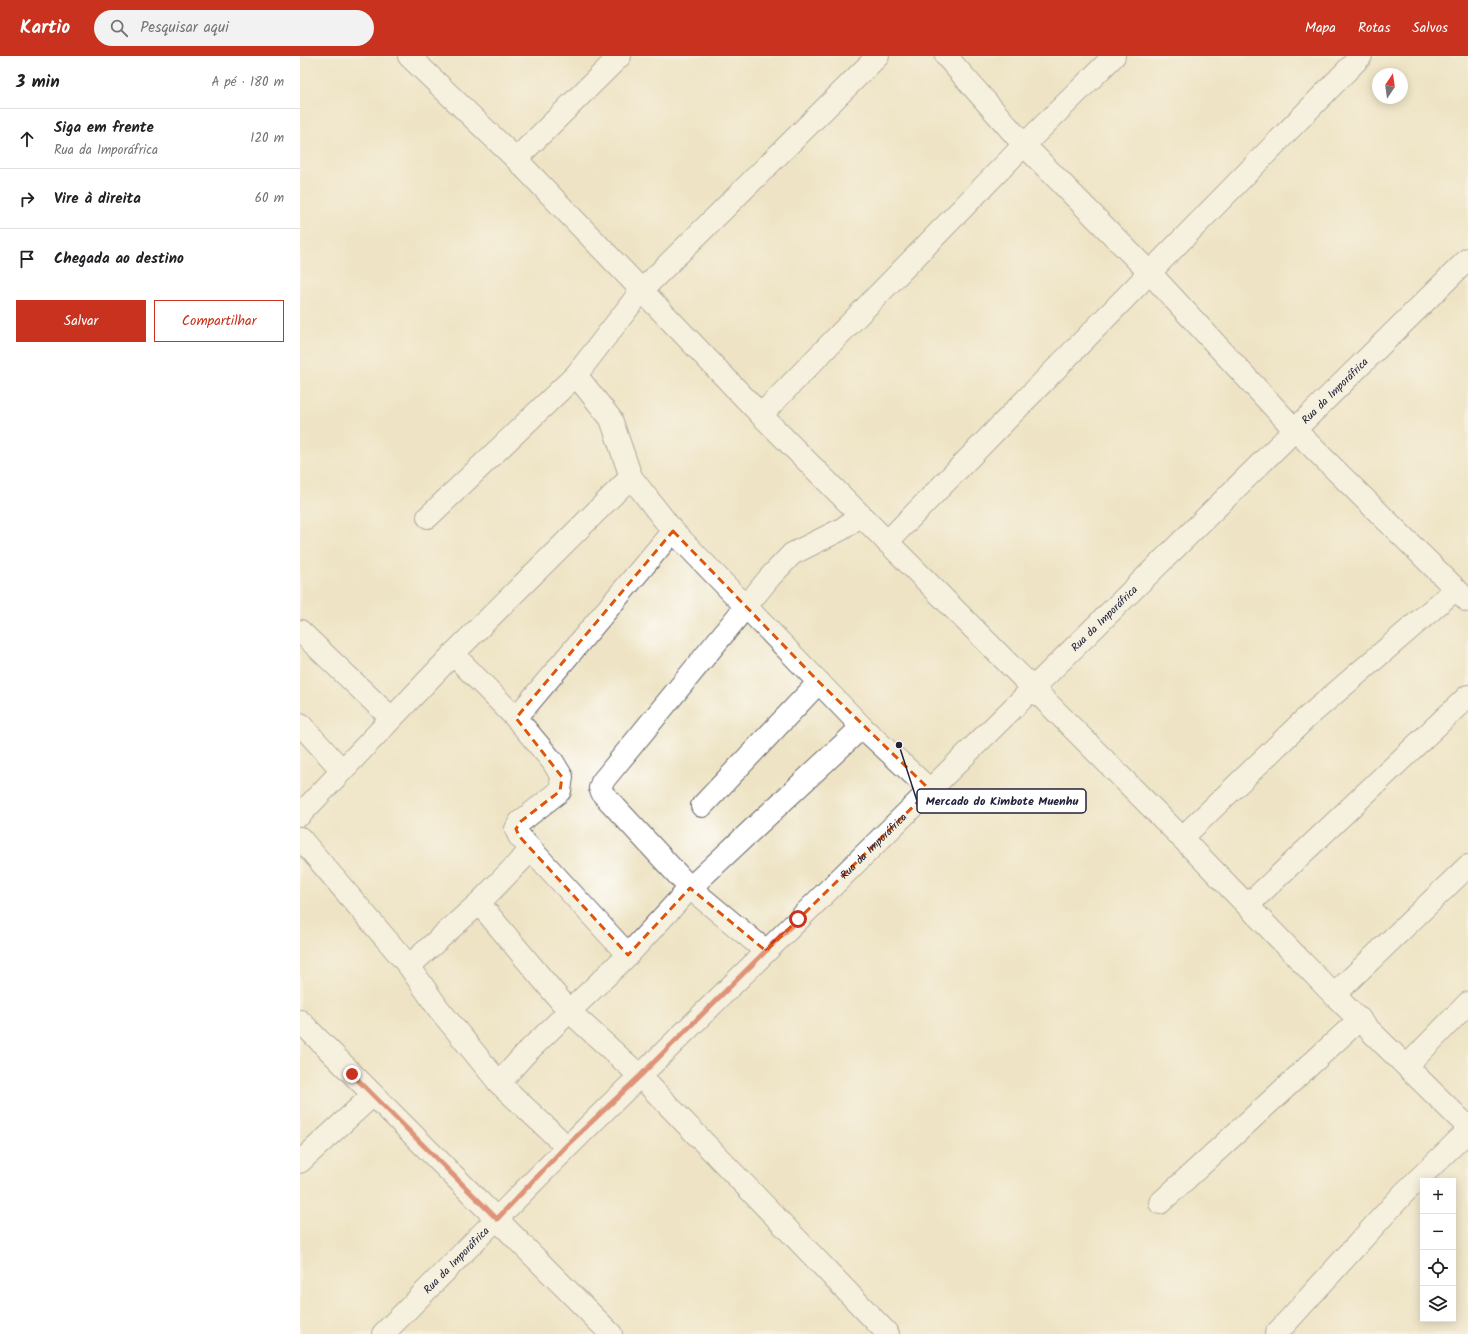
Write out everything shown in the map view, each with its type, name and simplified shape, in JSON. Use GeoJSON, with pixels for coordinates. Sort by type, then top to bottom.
{"type":"FeatureCollection","features":[{"type":"Feature","properties":{"kind":"street"},"geometry":{"type":"LineString","coordinates":[[409,56],[516,158],[761,415],[1182,838],[1334,995],[1468,1127]]}},
{"type":"Feature","properties":{"kind":"street"},"geometry":{"type":"LineString","coordinates":[[516,158],[620,56]]}},
{"type":"Feature","properties":{"kind":"street"},"geometry":{"type":"LineString","coordinates":[[428,517],[576,375],[642,290],[878,56]]}},
{"type":"Feature","properties":{"kind":"street"},"geometry":{"type":"LineString","coordinates":[[946,56],[1024,145],[1150,273],[1295,430],[1462,595],[1304,720],[1182,838]]}},
{"type":"Feature","properties":{"kind":"street"},"geometry":{"type":"LineString","coordinates":[[761,415],[1024,145],[1114,56]]}},
{"type":"Feature","properties":{"kind":"street"},"geometry":{"type":"LineString","coordinates":[[887,542],[1361,56]]}},
{"type":"Feature","properties":{"kind":"street","name":"Rua da Imporáfrica"},"geometry":{"type":"LineString","coordinates":[[383,1334],[497,1219],[566,1146],[640,1076],[1468,259]]}},
{"type":"Feature","properties":{"kind":"street"},"geometry":{"type":"LineString","coordinates":[[576,375],[611,419],[631,477],[673,532],[862,727],[930,790]]}},
{"type":"Feature","properties":{"kind":"street"},"geometry":{"type":"LineString","coordinates":[[300,815],[390,718],[631,477]]}},
{"type":"Feature","properties":{"kind":"street"},"geometry":{"type":"LineString","coordinates":[[766,951],[690,888],[603,794],[600,788],[602,782],[770,577],[792,554],[842,529],[861,515]]}},
{"type":"Feature","properties":{"kind":"street"},"geometry":{"type":"LineString","coordinates":[[516,718],[673,532]]}},
{"type":"Feature","properties":{"kind":"street"},"geometry":{"type":"LineString","coordinates":[[300,631],[390,718]]}},
{"type":"Feature","properties":{"kind":"street"},"geometry":{"type":"LineString","coordinates":[[453,654],[516,718],[553,762],[562,777],[560,791],[520,822],[516,829],[519,836],[628,955]]}},
{"type":"Feature","properties":{"kind":"street"},"geometry":{"type":"LineString","coordinates":[[702,806],[818,682]]}},
{"type":"Feature","properties":{"kind":"street"},"geometry":{"type":"LineString","coordinates":[[1248,905],[1468,696]]}},
{"type":"Feature","properties":{"kind":"street"},"geometry":{"type":"LineString","coordinates":[[300,724],[342,770]]}},
{"type":"Feature","properties":{"kind":"street"},"geometry":{"type":"LineString","coordinates":[[499,1083],[526,1053],[628,955],[690,888],[862,727]]}},
{"type":"Feature","properties":{"kind":"street"},"geometry":{"type":"LineString","coordinates":[[300,838],[409,966],[438,1008],[499,1083],[566,1146]]}},
{"type":"Feature","properties":{"kind":"street"},"geometry":{"type":"LineString","coordinates":[[409,966],[479,903],[531,850]]}},
{"type":"Feature","properties":{"kind":"street"},"geometry":{"type":"LineString","coordinates":[[1334,995],[1468,866]]}},
{"type":"Feature","properties":{"kind":"street"},"geometry":{"type":"LineString","coordinates":[[479,903],[570,1012],[640,1076],[888,1334]]}},
{"type":"Feature","properties":{"kind":"street"},"geometry":{"type":"LineString","coordinates":[[1407,1066],[1468,1003]]}},
{"type":"Feature","properties":{"kind":"street"},"geometry":{"type":"LineString","coordinates":[[1160,1203],[1360,1019]]}},
{"type":"Feature","properties":{"kind":"street"},"geometry":{"type":"LineString","coordinates":[[300,1021],[611,1334]]}},
{"type":"Feature","properties":{"kind":"street"},"geometry":{"type":"LineString","coordinates":[[300,1162],[373,1095]]}},
{"type":"Feature","properties":{"kind":"street"},"geometry":{"type":"LineString","coordinates":[[1276,1334],[1403,1194],[1468,1131]]}},
{"type":"Feature","properties":{"kind":"highlighted area"},"geometry":{"type":"Polygon","coordinates":[[[673,531],[819,682],[930,790],[766,951],[690,888],[628,955],[519,836],[516,829],[520,822],[560,791],[562,777],[516,718],[673,531]]]}},
{"type":"Feature","properties":{"kind":"place","name":"Mercado do Kimbote Muenhu"},"geometry":{"type":"Point","coordinates":[899,745]}},
{"type":"Feature","properties":{"kind":"route"},"geometry":{"type":"LineString","coordinates":[[352,1074],[497,1219],[566,1146],[640,1076],[798,919]]}}]}
